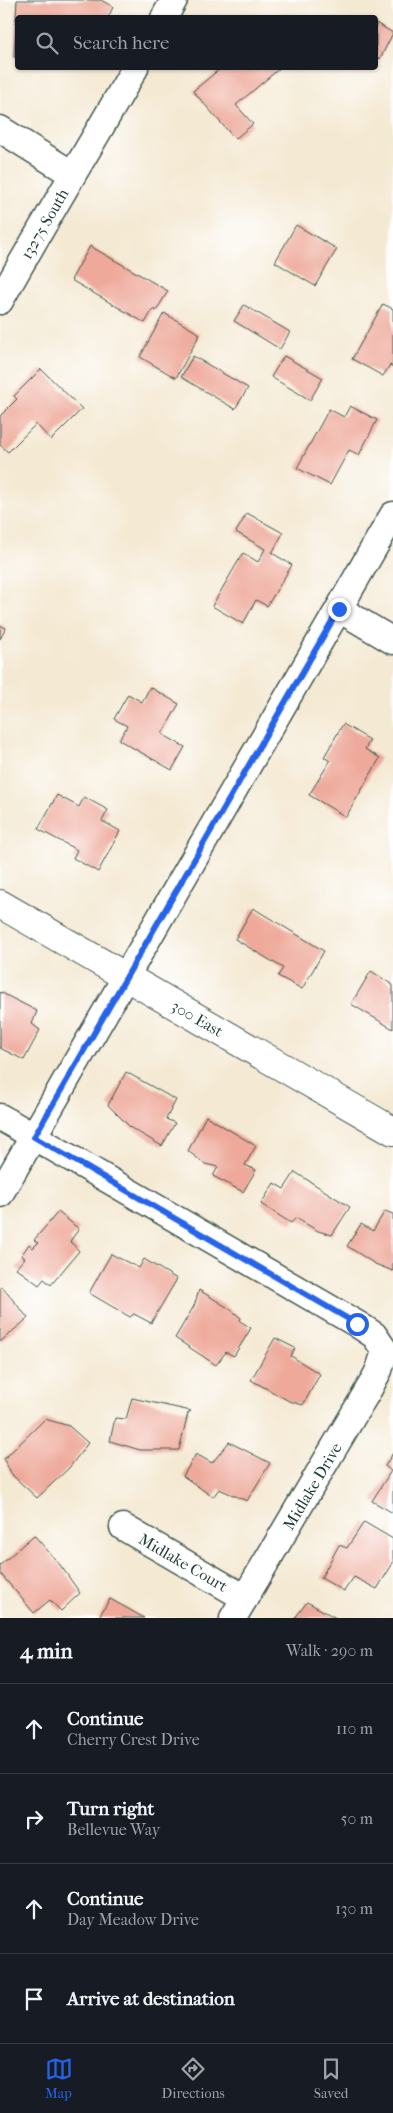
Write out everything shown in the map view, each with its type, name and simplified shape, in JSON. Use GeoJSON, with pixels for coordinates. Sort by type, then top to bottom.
{"type":"FeatureCollection","features":[{"type":"Feature","properties":{"kind":"main road","name":"300 East"},"geometry":{"type":"LineString","coordinates":[[0,904],[393,1131]]}},
{"type":"Feature","properties":{"kind":"street"},"geometry":{"type":"LineString","coordinates":[[166,15],[174,0]]}},
{"type":"Feature","properties":{"kind":"street","name":"13275 South"},"geometry":{"type":"LineString","coordinates":[[0,300],[134,70]]}},
{"type":"Feature","properties":{"kind":"street"},"geometry":{"type":"LineString","coordinates":[[0,129],[72,174]]}},
{"type":"Feature","properties":{"kind":"street"},"geometry":{"type":"LineString","coordinates":[[0,1194],[393,516]]}},
{"type":"Feature","properties":{"kind":"street"},"geometry":{"type":"LineString","coordinates":[[339,609],[393,641]]}},
{"type":"Feature","properties":{"kind":"street"},"geometry":{"type":"LineString","coordinates":[[0,1117],[34,1137]]}},
{"type":"Feature","properties":{"kind":"street","name":"Midlake Drive"},"geometry":{"type":"LineString","coordinates":[[34,1137],[357,1324],[374,1335],[385,1351],[379,1370],[370,1387],[239,1608]]}},
{"type":"Feature","properties":{"kind":"street","name":"Midlake Court"},"geometry":{"type":"LineString","coordinates":[[123,1527],[239,1608]]}},
{"type":"Feature","properties":{"kind":"building"},"geometry":{"type":"Polygon","coordinates":[[[17,0],[101,0],[113,7],[109,15],[16,15],[17,0]]]}},
{"type":"Feature","properties":{"kind":"building"},"geometry":{"type":"Polygon","coordinates":[[[378,24],[393,33],[380,59],[378,58],[378,24]]]}},
{"type":"Feature","properties":{"kind":"building"},"geometry":{"type":"Polygon","coordinates":[[[219,70],[278,70],[236,105],[253,124],[235,139],[193,91],[219,70]]]}},
{"type":"Feature","properties":{"kind":"building"},"geometry":{"type":"Polygon","coordinates":[[[296,225],[337,249],[315,286],[275,262],[296,225]]]}},
{"type":"Feature","properties":{"kind":"building"},"geometry":{"type":"Polygon","coordinates":[[[90,246],[168,291],[156,311],[153,309],[145,323],[71,280],[90,246]]]}},
{"type":"Feature","properties":{"kind":"building"},"geometry":{"type":"Polygon","coordinates":[[[383,304],[393,309],[393,367],[390,365],[383,376],[352,359],[383,304]]]}},
{"type":"Feature","properties":{"kind":"building"},"geometry":{"type":"Polygon","coordinates":[[[244,305],[290,332],[280,349],[234,321],[244,305]]]}},
{"type":"Feature","properties":{"kind":"building"},"geometry":{"type":"Polygon","coordinates":[[[164,313],[200,334],[176,378],[140,357],[164,313]]]}},
{"type":"Feature","properties":{"kind":"building"},"geometry":{"type":"Polygon","coordinates":[[[193,356],[248,388],[235,409],[181,377],[193,356]]]}},
{"type":"Feature","properties":{"kind":"building"},"geometry":{"type":"Polygon","coordinates":[[[284,356],[323,378],[310,400],[271,377],[284,356]]]}},
{"type":"Feature","properties":{"kind":"building"},"geometry":{"type":"Polygon","coordinates":[[[41,369],[82,409],[51,440],[36,424],[8,452],[0,445],[0,416],[17,399],[14,396],[41,369]]]}},
{"type":"Feature","properties":{"kind":"building"},"geometry":{"type":"Polygon","coordinates":[[[350,406],[377,420],[359,455],[349,450],[330,485],[297,468],[329,409],[344,417],[350,406]]]}},
{"type":"Feature","properties":{"kind":"building"},"geometry":{"type":"Polygon","coordinates":[[[247,513],[283,533],[272,553],[292,565],[267,606],[256,600],[243,624],[212,606],[243,553],[258,562],[265,549],[236,532],[247,513]]]}},
{"type":"Feature","properties":{"kind":"building"},"geometry":{"type":"Polygon","coordinates":[[[0,625],[6,628],[0,639],[0,625]]]}},
{"type":"Feature","properties":{"kind":"building"},"geometry":{"type":"Polygon","coordinates":[[[150,687],[179,704],[162,734],[185,747],[172,770],[119,740],[127,726],[114,719],[128,694],[142,702],[150,687]]]}},
{"type":"Feature","properties":{"kind":"building"},"geometry":{"type":"Polygon","coordinates":[[[343,724],[370,740],[365,749],[380,758],[346,817],[309,795],[330,761],[324,757],[343,724]]]}},
{"type":"Feature","properties":{"kind":"building"},"geometry":{"type":"Polygon","coordinates":[[[57,795],[79,807],[84,797],[108,810],[102,821],[120,831],[98,872],[73,858],[77,850],[38,829],[57,795]]]}},
{"type":"Feature","properties":{"kind":"building"},"geometry":{"type":"Polygon","coordinates":[[[253,908],[324,951],[302,989],[278,976],[283,968],[235,939],[253,908]]]}},
{"type":"Feature","properties":{"kind":"building"},"geometry":{"type":"Polygon","coordinates":[[[371,971],[393,985],[393,1029],[351,1004],[371,971]]]}},
{"type":"Feature","properties":{"kind":"building"},"geometry":{"type":"Polygon","coordinates":[[[0,992],[37,1011],[32,1024],[40,1030],[24,1060],[0,1048],[0,992]]]}},
{"type":"Feature","properties":{"kind":"building"},"geometry":{"type":"Polygon","coordinates":[[[126,1072],[176,1100],[166,1119],[175,1123],[162,1146],[131,1128],[108,1105],[126,1072]]]}},
{"type":"Feature","properties":{"kind":"building"},"geometry":{"type":"Polygon","coordinates":[[[206,1116],[256,1146],[245,1165],[256,1170],[243,1192],[213,1176],[218,1167],[205,1164],[188,1151],[206,1116]]]}},
{"type":"Feature","properties":{"kind":"building"},"geometry":{"type":"Polygon","coordinates":[[[295,1172],[350,1207],[332,1235],[318,1231],[296,1218],[291,1223],[261,1204],[274,1183],[284,1189],[295,1172]]]}},
{"type":"Feature","properties":{"kind":"building"},"geometry":{"type":"Polygon","coordinates":[[[385,1211],[393,1214],[393,1271],[375,1264],[347,1246],[361,1224],[373,1231],[385,1211]]]}},
{"type":"Feature","properties":{"kind":"building"},"geometry":{"type":"Polygon","coordinates":[[[58,1212],[79,1229],[70,1241],[79,1251],[51,1285],[44,1279],[39,1285],[16,1268],[25,1258],[21,1256],[29,1244],[33,1248],[38,1243],[34,1240],[58,1212]]]}},
{"type":"Feature","properties":{"kind":"building"},"geometry":{"type":"Polygon","coordinates":[[[111,1254],[139,1268],[144,1259],[177,1279],[151,1323],[134,1314],[130,1317],[89,1293],[111,1254]]]}},
{"type":"Feature","properties":{"kind":"building"},"geometry":{"type":"Polygon","coordinates":[[[2,1287],[28,1318],[0,1342],[0,1288],[2,1287]]]}},
{"type":"Feature","properties":{"kind":"building"},"geometry":{"type":"Polygon","coordinates":[[[199,1290],[230,1309],[241,1318],[240,1321],[251,1328],[234,1356],[226,1352],[216,1365],[175,1338],[194,1306],[199,1290]]]}},
{"type":"Feature","properties":{"kind":"building"},"geometry":{"type":"Polygon","coordinates":[[[275,1338],[295,1348],[291,1356],[320,1374],[303,1405],[289,1401],[251,1380],[275,1338]]]}},
{"type":"Feature","properties":{"kind":"building"},"geometry":{"type":"Polygon","coordinates":[[[132,1398],[191,1411],[188,1413],[179,1450],[140,1450],[110,1441],[115,1418],[126,1419],[132,1398]]]}},
{"type":"Feature","properties":{"kind":"building"},"geometry":{"type":"Polygon","coordinates":[[[45,1419],[69,1426],[88,1443],[69,1468],[37,1498],[11,1474],[4,1459],[45,1419]]]}},
{"type":"Feature","properties":{"kind":"building"},"geometry":{"type":"Polygon","coordinates":[[[229,1442],[270,1463],[247,1501],[219,1489],[213,1497],[183,1476],[196,1454],[212,1463],[229,1442]]]}},
{"type":"Feature","properties":{"kind":"building"},"geometry":{"type":"Polygon","coordinates":[[[393,1453],[393,1513],[372,1501],[391,1471],[385,1466],[393,1453]]]}},
{"type":"Feature","properties":{"kind":"building"},"geometry":{"type":"Polygon","coordinates":[[[364,1522],[393,1539],[393,1563],[377,1589],[354,1577],[344,1591],[321,1578],[339,1545],[347,1548],[364,1522]]]}},
{"type":"Feature","properties":{"kind":"building"},"geometry":{"type":"Polygon","coordinates":[[[34,1535],[61,1566],[80,1593],[61,1611],[50,1600],[34,1613],[0,1573],[0,1565],[34,1535]]]}},
{"type":"Feature","properties":{"kind":"building"},"geometry":{"type":"Polygon","coordinates":[[[110,1599],[123,1606],[144,1618],[98,1618],[110,1599]]]}},
{"type":"Feature","properties":{"kind":"building"},"geometry":{"type":"Polygon","coordinates":[[[307,1602],[336,1618],[295,1618],[307,1602]]]}},
{"type":"Feature","properties":{"kind":"route"},"geometry":{"type":"LineString","coordinates":[[339,609],[34,1137],[357,1324]]}}]}
